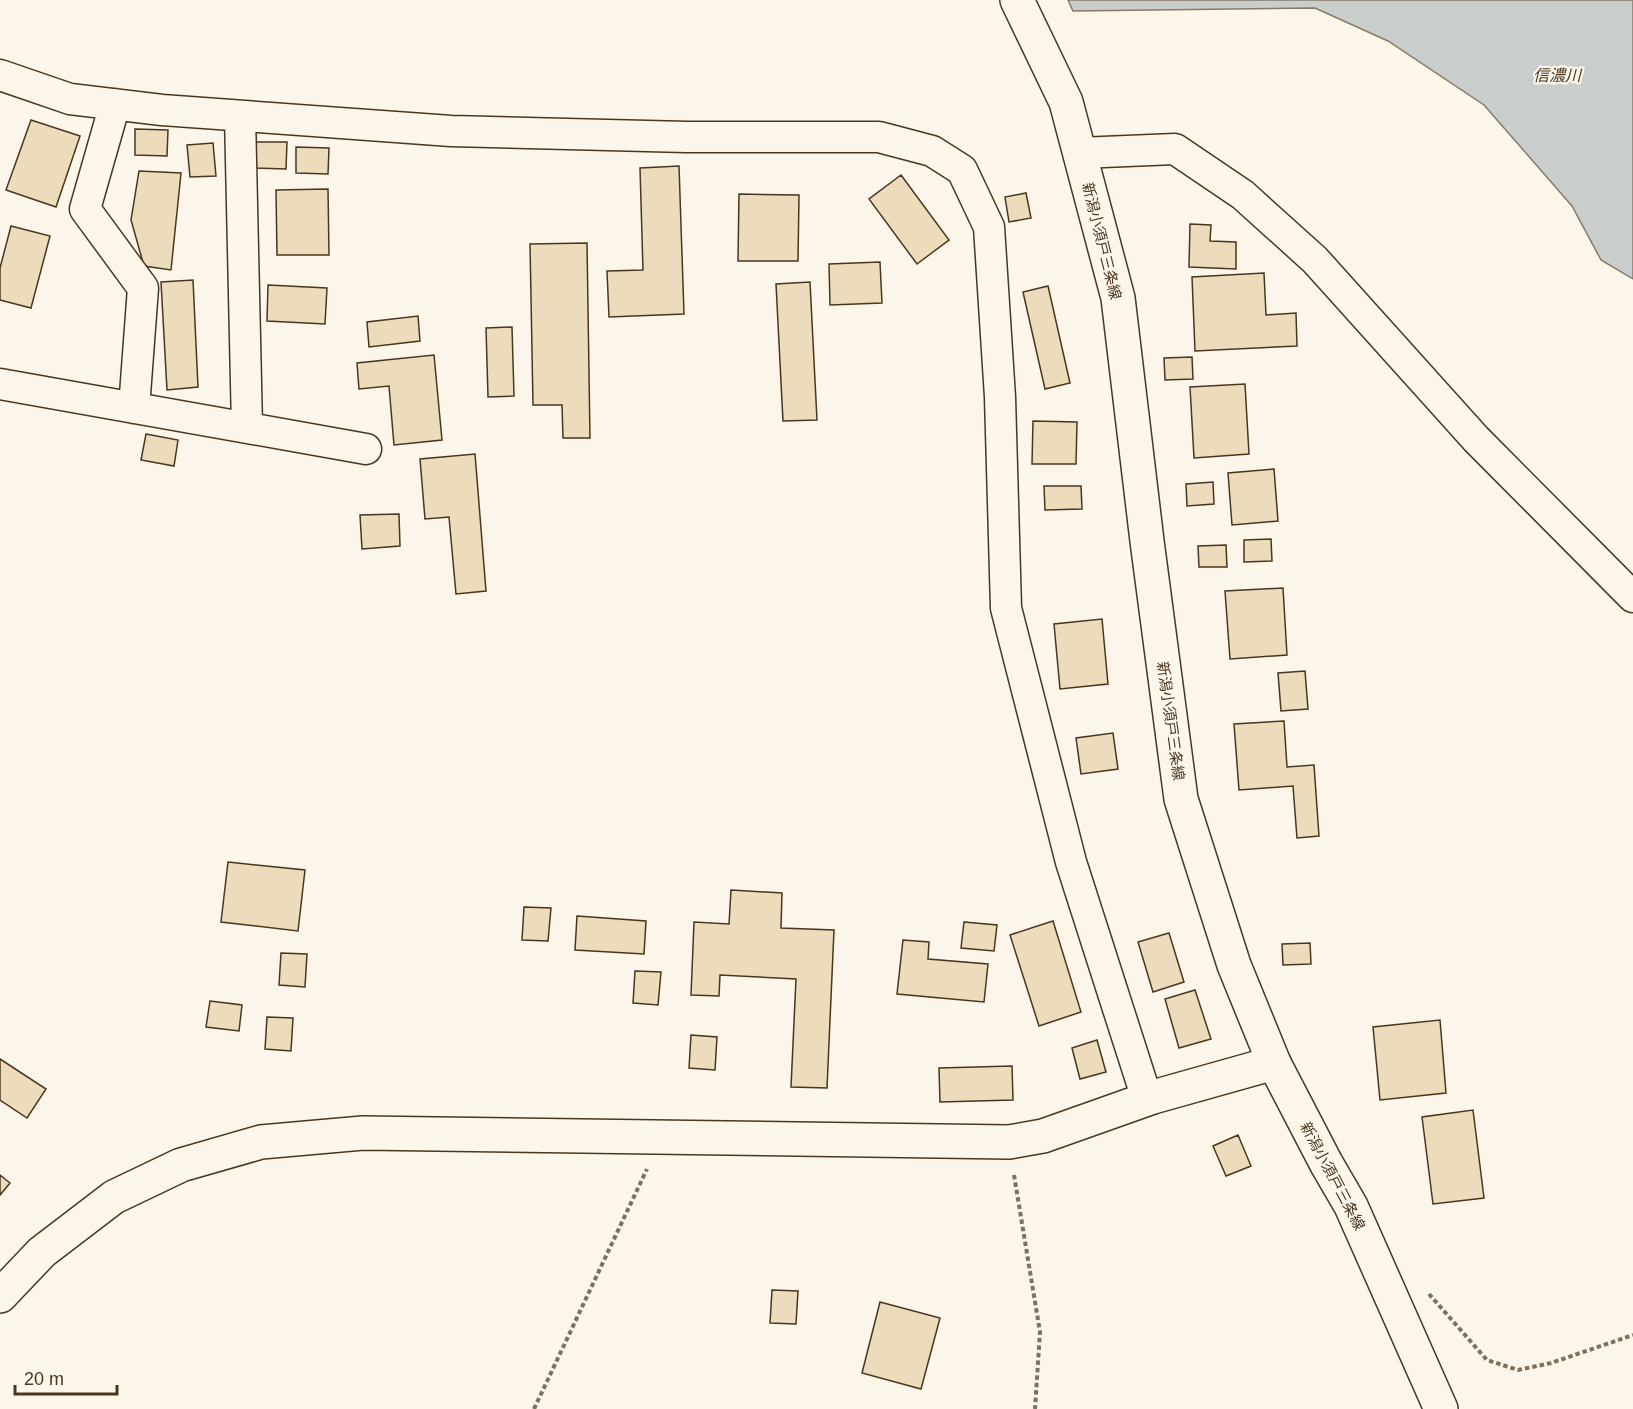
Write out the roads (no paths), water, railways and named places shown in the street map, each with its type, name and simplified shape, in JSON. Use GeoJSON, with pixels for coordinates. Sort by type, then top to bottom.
{"type":"FeatureCollection","features":[{"type":"Feature","properties":{"kind":"main road","name":"新潟小須戸三条線"},"geometry":{"type":"LineString","coordinates":[[1017,0],[1066,102],[1118,297],[1181,799],[1234,965],[1274,1063],[1326,1163],[1352,1206],[1441,1409]]}},
{"type":"Feature","properties":{"kind":"main road"},"geometry":{"type":"LineString","coordinates":[[0,1296],[42,1252],[114,1197],[181,1166],[261,1142],[363,1133],[1009,1142],[1043,1136],[1147,1099],[1274,1063]]}},
{"type":"Feature","properties":{"kind":"street"},"geometry":{"type":"LineString","coordinates":[[0,75],[70,99],[240,116],[451,131],[687,137],[879,138],[932,151],[962,170],[989,227],[1000,397],[1006,608],[1071,862],[1147,1099]]}},
{"type":"Feature","properties":{"kind":"street"},"geometry":{"type":"LineString","coordinates":[[115,104],[85,209],[143,288],[134,408]]}},
{"type":"Feature","properties":{"kind":"street"},"geometry":{"type":"LineString","coordinates":[[240,116],[247,427]]}},
{"type":"Feature","properties":{"kind":"street"},"geometry":{"type":"LineString","coordinates":[[1079,153],[1175,148],[1243,195],[1314,260],[1476,440],[1633,597]]}},
{"type":"Feature","properties":{"kind":"street"},"geometry":{"type":"LineString","coordinates":[[0,384],[366,448]]}},
{"type":"Feature","properties":{"kind":"water","name":"信濃川"},"geometry":{"type":"Polygon","coordinates":[[[1068,0],[1633,0],[1633,279],[1601,260],[1572,206],[1484,105],[1388,41],[1315,8],[1073,11],[1068,0]]]}}]}
